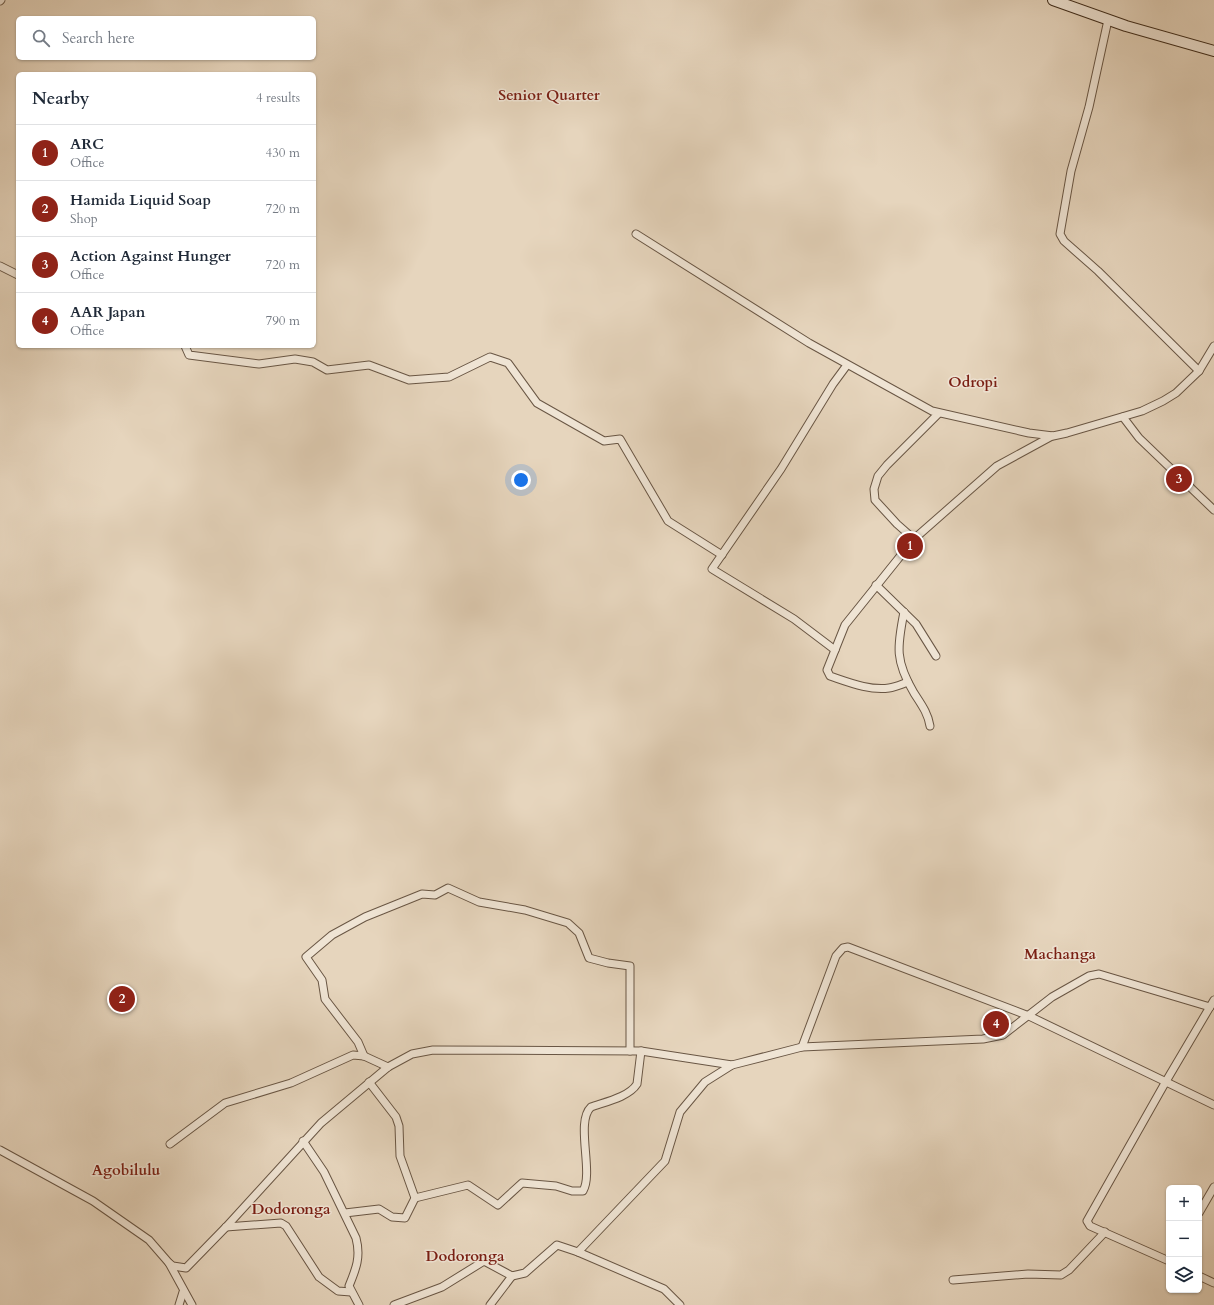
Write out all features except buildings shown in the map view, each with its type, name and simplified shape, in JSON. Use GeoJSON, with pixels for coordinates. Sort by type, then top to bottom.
{"type":"FeatureCollection","features":[{"type":"Feature","properties":{"kind":"main road"},"geometry":{"type":"LineString","coordinates":[[1053,0],[1108,20],[1214,51]]}},
{"type":"Feature","properties":{"kind":"street"},"geometry":{"type":"LineString","coordinates":[[1108,20],[1089,107],[1071,171],[1060,234],[1068,245],[1098,271],[1199,371]]}},
{"type":"Feature","properties":{"kind":"street"},"geometry":{"type":"LineString","coordinates":[[636,234],[809,343],[938,414],[1029,433],[1053,436]]}},
{"type":"Feature","properties":{"kind":"street"},"geometry":{"type":"LineString","coordinates":[[0,266],[16,274]]}},
{"type":"Feature","properties":{"kind":"street"},"geometry":{"type":"LineString","coordinates":[[908,682],[889,688],[880,688],[851,683],[830,676],[827,670],[845,625],[914,539],[997,466],[1053,436],[1123,417],[1163,402],[1176,393],[1199,371],[1214,346]]}},
{"type":"Feature","properties":{"kind":"street"},"geometry":{"type":"LineString","coordinates":[[186,348],[189,354],[259,364],[295,359],[313,362],[328,370],[369,365],[409,380],[448,377],[490,357],[508,363],[537,403],[604,441],[620,439],[668,521],[722,554]]}},
{"type":"Feature","properties":{"kind":"street"},"geometry":{"type":"LineString","coordinates":[[835,650],[794,619],[712,570],[781,470],[833,384],[847,365]]}},
{"type":"Feature","properties":{"kind":"street"},"geometry":{"type":"LineString","coordinates":[[914,539],[897,524],[875,500],[875,483],[887,466],[938,414]]}},
{"type":"Feature","properties":{"kind":"street"},"geometry":{"type":"LineString","coordinates":[[1123,417],[1139,438],[1214,510]]}},
{"type":"Feature","properties":{"kind":"street"},"geometry":{"type":"LineString","coordinates":[[876,585],[921,631],[936,656]]}},
{"type":"Feature","properties":{"kind":"street"},"geometry":{"type":"LineString","coordinates":[[904,612],[898,651],[908,682],[928,716],[930,726]]}},
{"type":"Feature","properties":{"kind":"street"},"geometry":{"type":"LineString","coordinates":[[364,1056],[358,1042],[324,1000],[322,980],[306,957],[332,935],[365,917],[422,894],[435,895],[448,888],[478,902],[525,910],[568,922],[579,933],[589,958],[608,963],[630,966],[630,1051]]}},
{"type":"Feature","properties":{"kind":"street"},"geometry":{"type":"LineString","coordinates":[[802,1047],[836,956],[843,948],[848,947],[1029,1016],[1214,1105]]}},
{"type":"Feature","properties":{"kind":"street"},"geometry":{"type":"LineString","coordinates":[[578,1252],[665,1161],[680,1112],[705,1082],[732,1065],[802,1047],[983,1039],[1003,1035],[1052,997],[1089,976],[1098,974],[1210,1007]]}},
{"type":"Feature","properties":{"kind":"street"},"geometry":{"type":"LineString","coordinates":[[1166,1261],[1090,1226],[1087,1222],[1165,1082],[1214,1000]]}},
{"type":"Feature","properties":{"kind":"street"},"geometry":{"type":"LineString","coordinates":[[179,1305],[182,1288],[182,1275],[186,1268],[226,1227],[303,1141],[321,1122],[369,1082],[388,1067],[412,1054],[433,1050],[640,1051],[732,1065]]}},
{"type":"Feature","properties":{"kind":"street"},"geometry":{"type":"LineString","coordinates":[[415,1198],[468,1185],[498,1205],[522,1183],[556,1186],[572,1191],[583,1191],[586,1175],[585,1129],[587,1110],[627,1093],[634,1088],[637,1084],[640,1051]]}},
{"type":"Feature","properties":{"kind":"street"},"geometry":{"type":"LineString","coordinates":[[170,1144],[225,1104],[291,1083],[353,1056],[364,1056],[388,1067]]}},
{"type":"Feature","properties":{"kind":"street"},"geometry":{"type":"LineString","coordinates":[[345,1213],[379,1209],[392,1216],[406,1218],[415,1198],[400,1156],[396,1117],[369,1082]]}},
{"type":"Feature","properties":{"kind":"street"},"geometry":{"type":"LineString","coordinates":[[303,1141],[324,1172],[356,1238],[359,1250],[358,1263],[349,1286],[359,1305]]}},
{"type":"Feature","properties":{"kind":"street"},"geometry":{"type":"LineString","coordinates":[[0,1150],[93,1201],[149,1240],[169,1263],[192,1305]]}},
{"type":"Feature","properties":{"kind":"street"},"geometry":{"type":"LineString","coordinates":[[1202,1208],[1214,1187]]}},
{"type":"Feature","properties":{"kind":"street"},"geometry":{"type":"LineString","coordinates":[[226,1227],[281,1223],[286,1226],[319,1277],[338,1291],[351,1292]]}},
{"type":"Feature","properties":{"kind":"street"},"geometry":{"type":"LineString","coordinates":[[953,1280],[1028,1274],[1061,1275],[1069,1270],[1105,1232]]}},
{"type":"Feature","properties":{"kind":"street"},"geometry":{"type":"LineString","coordinates":[[490,1305],[512,1276],[525,1273],[557,1245],[578,1252],[664,1290],[680,1305]]}},
{"type":"Feature","properties":{"kind":"street"},"geometry":{"type":"LineString","coordinates":[[394,1305],[442,1287],[484,1261],[512,1276]]}},
{"type":"Feature","properties":{"kind":"street"},"geometry":{"type":"LineString","coordinates":[[169,1263],[173,1266],[186,1268]]}},
{"type":"Feature","properties":{"kind":"street"},"geometry":{"type":"LineString","coordinates":[[1202,1277],[1214,1283]]}},
{"type":"Feature","properties":{"kind":"place","name":"Action Against Hunger"},"geometry":{"type":"Point","coordinates":[1179,479]}},
{"type":"Feature","properties":{"kind":"place","name":"ARC"},"geometry":{"type":"Point","coordinates":[910,546]}},
{"type":"Feature","properties":{"kind":"place","name":"Hamida Liquid Soap"},"geometry":{"type":"Point","coordinates":[122,999]}},
{"type":"Feature","properties":{"kind":"place","name":"AAR Japan"},"geometry":{"type":"Point","coordinates":[996,1024]}},
{"type":"Feature","properties":{"kind":"district","name":"Senior Quarter"},"geometry":{"type":"Point","coordinates":[549,95]}},
{"type":"Feature","properties":{"kind":"district","name":"Odropi"},"geometry":{"type":"Point","coordinates":[973,382]}},
{"type":"Feature","properties":{"kind":"district","name":"Machanga"},"geometry":{"type":"Point","coordinates":[1060,954]}},
{"type":"Feature","properties":{"kind":"district","name":"Agobilulu"},"geometry":{"type":"Point","coordinates":[126,1170]}},
{"type":"Feature","properties":{"kind":"district","name":"Dodoronga"},"geometry":{"type":"Point","coordinates":[291,1209]}},
{"type":"Feature","properties":{"kind":"district","name":"Dodoronga"},"geometry":{"type":"Point","coordinates":[465,1256]}}]}
